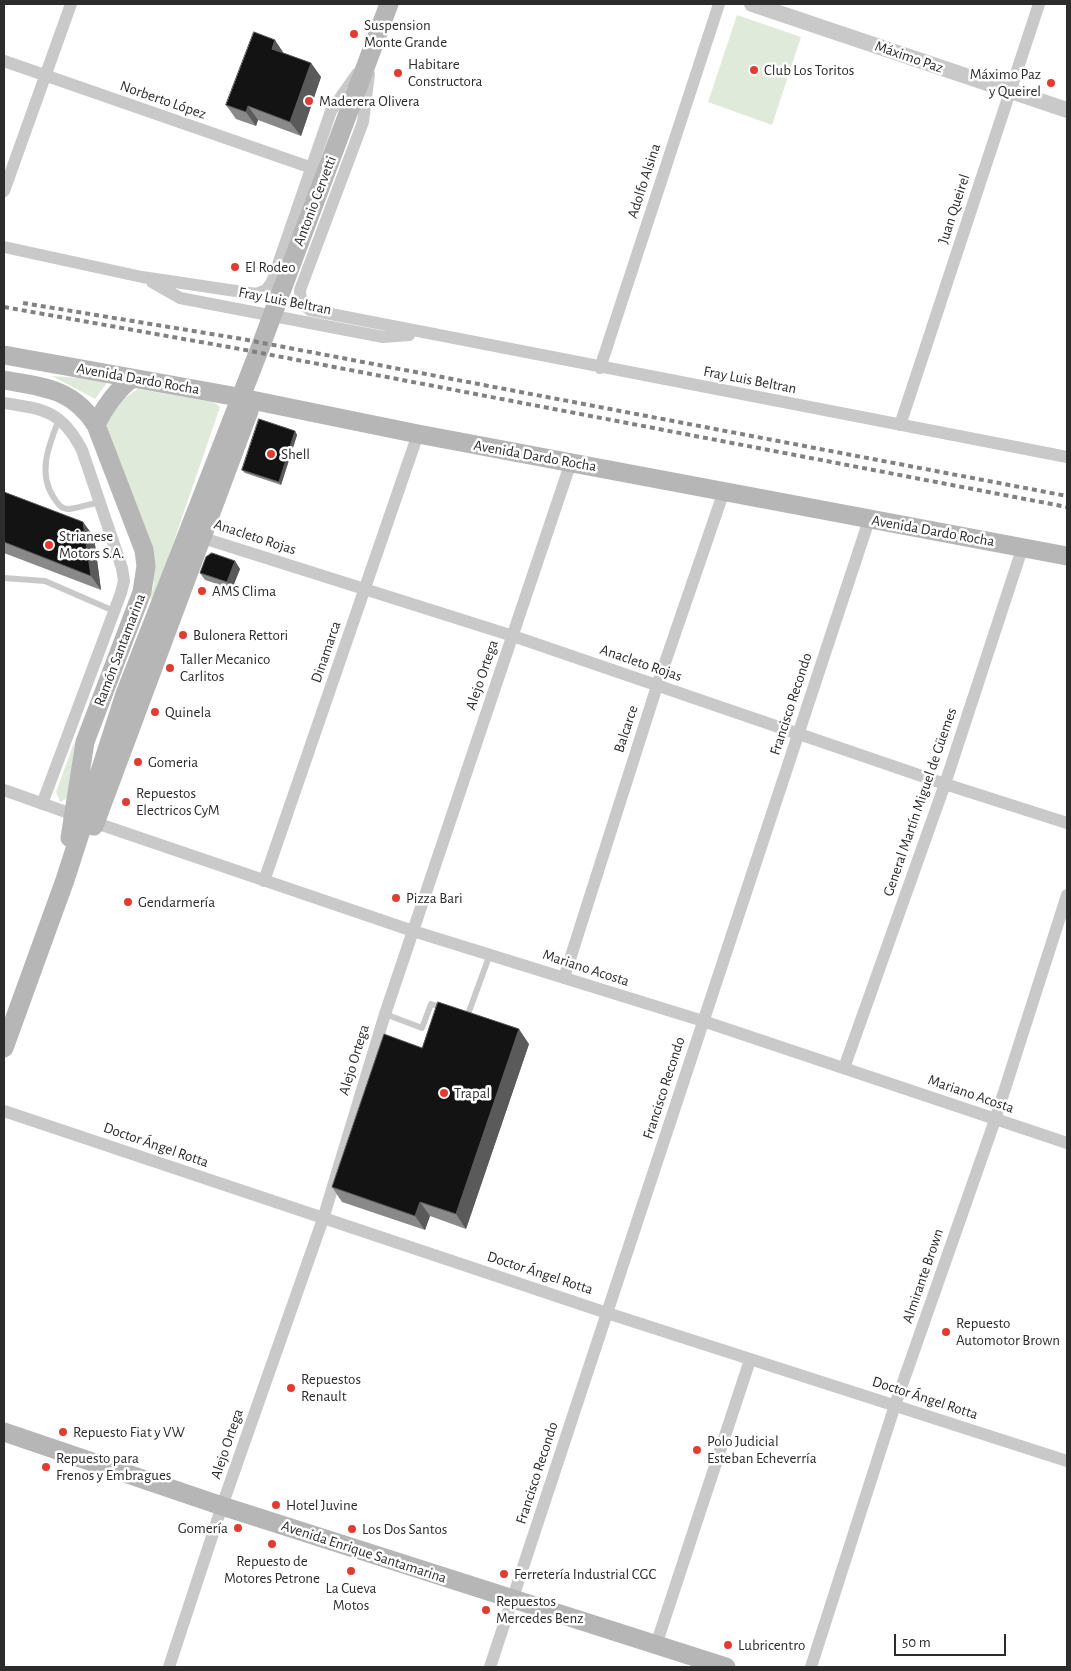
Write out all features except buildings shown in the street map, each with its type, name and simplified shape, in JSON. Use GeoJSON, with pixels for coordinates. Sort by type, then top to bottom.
{"type":"FeatureCollection","features":[{"type":"Feature","properties":{"kind":"main road","name":"Antonio Cervetti"},"geometry":{"type":"LineString","coordinates":[[260,348],[371,54],[388,4]]}},
{"type":"Feature","properties":{"kind":"main road","name":"Ramón Santamarina"},"geometry":{"type":"LineString","coordinates":[[4,1048],[65,880],[125,694],[260,348]]}},
{"type":"Feature","properties":{"kind":"main road","name":"Avenida Dardo Rocha"},"geometry":{"type":"LineString","coordinates":[[4,355],[227,395],[418,434],[869,520],[1023,546],[1067,556]]}},
{"type":"Feature","properties":{"kind":"main road"},"geometry":{"type":"LineString","coordinates":[[96,425],[112,398],[132,378]]}},
{"type":"Feature","properties":{"kind":"main road","name":"Avenida Dardo Rocha"},"geometry":{"type":"LineString","coordinates":[[4,380],[54,390],[66,395],[78,403],[96,425]]}},
{"type":"Feature","properties":{"kind":"main road","name":"Ramón Santamarina"},"geometry":{"type":"LineString","coordinates":[[84,819],[202,538],[253,400]]}},
{"type":"Feature","properties":{"kind":"main road","name":"Ramón Santamarina"},"geometry":{"type":"LineString","coordinates":[[84,819],[85,742],[142,592],[146,566],[139,536],[96,425]]}},
{"type":"Feature","properties":{"kind":"main road","name":"Avenida Enrique Santamarina"},"geometry":{"type":"LineString","coordinates":[[4,1432],[222,1506],[726,1667]]}},
{"type":"Feature","properties":{"kind":"street"},"geometry":{"type":"LineString","coordinates":[[4,191],[71,4]]}},
{"type":"Feature","properties":{"kind":"street","name":"Adolfo Alsina"},"geometry":{"type":"LineString","coordinates":[[600,368],[719,4]]}},
{"type":"Feature","properties":{"kind":"street","name":"Máximo Paz"},"geometry":{"type":"LineString","coordinates":[[752,4],[1067,110]]}},
{"type":"Feature","properties":{"kind":"street","name":"Juan Queirel"},"geometry":{"type":"LineString","coordinates":[[900,425],[1039,4]]}},
{"type":"Feature","properties":{"kind":"street","name":"Antonio Cervetti"},"geometry":{"type":"LineString","coordinates":[[256,294],[266,290],[272,282],[331,111],[371,54]]}},
{"type":"Feature","properties":{"kind":"street","name":"Antonio Cervetti"},"geometry":{"type":"LineString","coordinates":[[302,304],[300,290],[363,122],[371,54]]}},
{"type":"Feature","properties":{"kind":"street","name":"Norberto López"},"geometry":{"type":"LineString","coordinates":[[4,61],[312,168]]}},
{"type":"Feature","properties":{"kind":"street","name":"Fray Luis Beltran"},"geometry":{"type":"LineString","coordinates":[[4,247],[142,277],[256,294]]}},
{"type":"Feature","properties":{"kind":"street","name":"Fray Luis Beltran"},"geometry":{"type":"LineString","coordinates":[[142,277],[180,298],[383,337],[426,334]]}},
{"type":"Feature","properties":{"kind":"street","name":"Fray Luis Beltran"},"geometry":{"type":"LineString","coordinates":[[302,304],[310,310],[426,334],[1067,458]]}},
{"type":"Feature","properties":{"kind":"street"},"geometry":{"type":"LineString","coordinates":[[4,402],[40,409],[59,418]]}},
{"type":"Feature","properties":{"kind":"street","name":"Ramón Santamarina"},"geometry":{"type":"LineString","coordinates":[[42,804],[124,581],[122,568],[82,450],[75,436],[59,418]]}},
{"type":"Feature","properties":{"kind":"street","name":"Dinamarca"},"geometry":{"type":"LineString","coordinates":[[264,881],[418,434]]}},
{"type":"Feature","properties":{"kind":"street","name":"Alejo Ortega"},"geometry":{"type":"LineString","coordinates":[[170,1667],[222,1506],[323,1219],[385,1014],[570,462]]}},
{"type":"Feature","properties":{"kind":"street","name":"Balcarce"},"geometry":{"type":"LineString","coordinates":[[564,978],[657,686],[724,491]]}},
{"type":"Feature","properties":{"kind":"street","name":"Francisco Recondo"},"geometry":{"type":"LineString","coordinates":[[490,1667],[869,520]]}},
{"type":"Feature","properties":{"kind":"street","name":"Anacleto Rojas"},"geometry":{"type":"LineString","coordinates":[[202,538],[513,636],[944,784],[1067,823]]}},
{"type":"Feature","properties":{"kind":"street","name":"General Martín Miguel de Güemes"},"geometry":{"type":"LineString","coordinates":[[844,1068],[944,784],[1023,546]]}},
{"type":"Feature","properties":{"kind":"street","name":"Mariano Acosta"},"geometry":{"type":"LineString","coordinates":[[4,790],[413,931],[703,1021],[1067,1143]]}},
{"type":"Feature","properties":{"kind":"street","name":"Almirante Brown"},"geometry":{"type":"LineString","coordinates":[[811,1667],[895,1405],[995,1120],[1067,895]]}},
{"type":"Feature","properties":{"kind":"street","name":"Doctor Ángel Rotta"},"geometry":{"type":"LineString","coordinates":[[4,1111],[607,1313],[1067,1462]]}},
{"type":"Feature","properties":{"kind":"street"},"geometry":{"type":"LineString","coordinates":[[656,1645],[750,1360]]}},
{"type":"Feature","properties":{"kind":"lane"},"geometry":{"type":"LineString","coordinates":[[59,418],[45,464],[45,478],[52,495],[59,506],[68,509],[100,502]]}},
{"type":"Feature","properties":{"kind":"lane"},"geometry":{"type":"LineString","coordinates":[[4,578],[45,581],[114,611]]}},
{"type":"Feature","properties":{"kind":"lane"},"geometry":{"type":"LineString","coordinates":[[458,1014],[468,1017],[490,954]]}},
{"type":"Feature","properties":{"kind":"lane"},"geometry":{"type":"LineString","coordinates":[[385,1014],[422,1028],[431,1004],[449,1011]]}},
{"type":"Feature","properties":{"kind":"green space","name":"Club Los Toritos"},"geometry":{"type":"Polygon","coordinates":[[[737,15],[801,37],[772,125],[708,102],[737,15]]]}},
{"type":"Feature","properties":{"kind":"green space"},"geometry":{"type":"Polygon","coordinates":[[[52,376],[109,380],[95,399],[52,376]]]}},
{"type":"Feature","properties":{"kind":"green space"},"geometry":{"type":"Polygon","coordinates":[[[138,389],[213,402],[220,407],[153,602],[150,598],[154,585],[150,554],[106,432],[113,412],[126,397],[138,389]]]}},
{"type":"Feature","properties":{"kind":"green space"},"geometry":{"type":"Polygon","coordinates":[[[75,740],[70,797],[60,802],[56,792],[75,740]]]}},
{"type":"Feature","properties":{"kind":"railway"},"geometry":{"type":"LineString","coordinates":[[23,303],[242,339],[1067,496]]}},
{"type":"Feature","properties":{"kind":"railway"},"geometry":{"type":"LineString","coordinates":[[4,307],[240,349],[1067,507]]}},
{"type":"Feature","properties":{"kind":"place","name":"Suspension Monte Grande"},"geometry":{"type":"Point","coordinates":[354,34]}},
{"type":"Feature","properties":{"kind":"place","name":"Club Los Toritos"},"geometry":{"type":"Point","coordinates":[754,70]}},
{"type":"Feature","properties":{"kind":"place","name":"Habitare Constructora"},"geometry":{"type":"Point","coordinates":[398,73]}},
{"type":"Feature","properties":{"kind":"place","name":"Máximo Paz y Queirel"},"geometry":{"type":"Point","coordinates":[1051,83]}},
{"type":"Feature","properties":{"kind":"place","name":"Maderera Olivera"},"geometry":{"type":"Point","coordinates":[309,101]}},
{"type":"Feature","properties":{"kind":"place","name":"El Rodeo"},"geometry":{"type":"Point","coordinates":[235,267]}},
{"type":"Feature","properties":{"kind":"place","name":"Shell"},"geometry":{"type":"Point","coordinates":[271,454]}},
{"type":"Feature","properties":{"kind":"place","name":"Strianese Motors S.A."},"geometry":{"type":"Point","coordinates":[49,545]}},
{"type":"Feature","properties":{"kind":"place","name":"AMS Clima"},"geometry":{"type":"Point","coordinates":[202,591]}},
{"type":"Feature","properties":{"kind":"place","name":"Bulonera Rettori"},"geometry":{"type":"Point","coordinates":[183,635]}},
{"type":"Feature","properties":{"kind":"place","name":"Taller Mecanico Carlitos"},"geometry":{"type":"Point","coordinates":[170,668]}},
{"type":"Feature","properties":{"kind":"place","name":"Quinela"},"geometry":{"type":"Point","coordinates":[155,712]}},
{"type":"Feature","properties":{"kind":"place","name":"Gomeria"},"geometry":{"type":"Point","coordinates":[138,762]}},
{"type":"Feature","properties":{"kind":"place","name":"Repuestos Electricos CyM"},"geometry":{"type":"Point","coordinates":[126,802]}},
{"type":"Feature","properties":{"kind":"place","name":"Pizza Bari"},"geometry":{"type":"Point","coordinates":[396,898]}},
{"type":"Feature","properties":{"kind":"place","name":"Gendarmería"},"geometry":{"type":"Point","coordinates":[128,902]}},
{"type":"Feature","properties":{"kind":"place","name":"Trapal"},"geometry":{"type":"Point","coordinates":[444,1093]}},
{"type":"Feature","properties":{"kind":"place","name":"Repuesto Automotor Brown"},"geometry":{"type":"Point","coordinates":[946,1332]}},
{"type":"Feature","properties":{"kind":"place","name":"Repuestos Renault"},"geometry":{"type":"Point","coordinates":[291,1388]}},
{"type":"Feature","properties":{"kind":"place","name":"Repuesto Fiat y VW"},"geometry":{"type":"Point","coordinates":[63,1432]}},
{"type":"Feature","properties":{"kind":"place","name":"Polo Judicial Esteban Echeverría"},"geometry":{"type":"Point","coordinates":[697,1450]}},
{"type":"Feature","properties":{"kind":"place","name":"Repuesto para Frenos y Embragues"},"geometry":{"type":"Point","coordinates":[46,1467]}},
{"type":"Feature","properties":{"kind":"place","name":"Hotel Juvine"},"geometry":{"type":"Point","coordinates":[276,1505]}},
{"type":"Feature","properties":{"kind":"place","name":"Gomería"},"geometry":{"type":"Point","coordinates":[238,1528]}},
{"type":"Feature","properties":{"kind":"place","name":"Los Dos Santos"},"geometry":{"type":"Point","coordinates":[352,1529]}},
{"type":"Feature","properties":{"kind":"place","name":"Repuesto de Motores Petrone"},"geometry":{"type":"Point","coordinates":[272,1544]}},
{"type":"Feature","properties":{"kind":"place","name":"La Cueva Motos"},"geometry":{"type":"Point","coordinates":[351,1571]}},
{"type":"Feature","properties":{"kind":"place","name":"Ferretería Industrial CGC"},"geometry":{"type":"Point","coordinates":[504,1574]}},
{"type":"Feature","properties":{"kind":"place","name":"Repuestos Mercedes Benz"},"geometry":{"type":"Point","coordinates":[486,1610]}},
{"type":"Feature","properties":{"kind":"place","name":"Lubricentro"},"geometry":{"type":"Point","coordinates":[728,1645]}}]}
